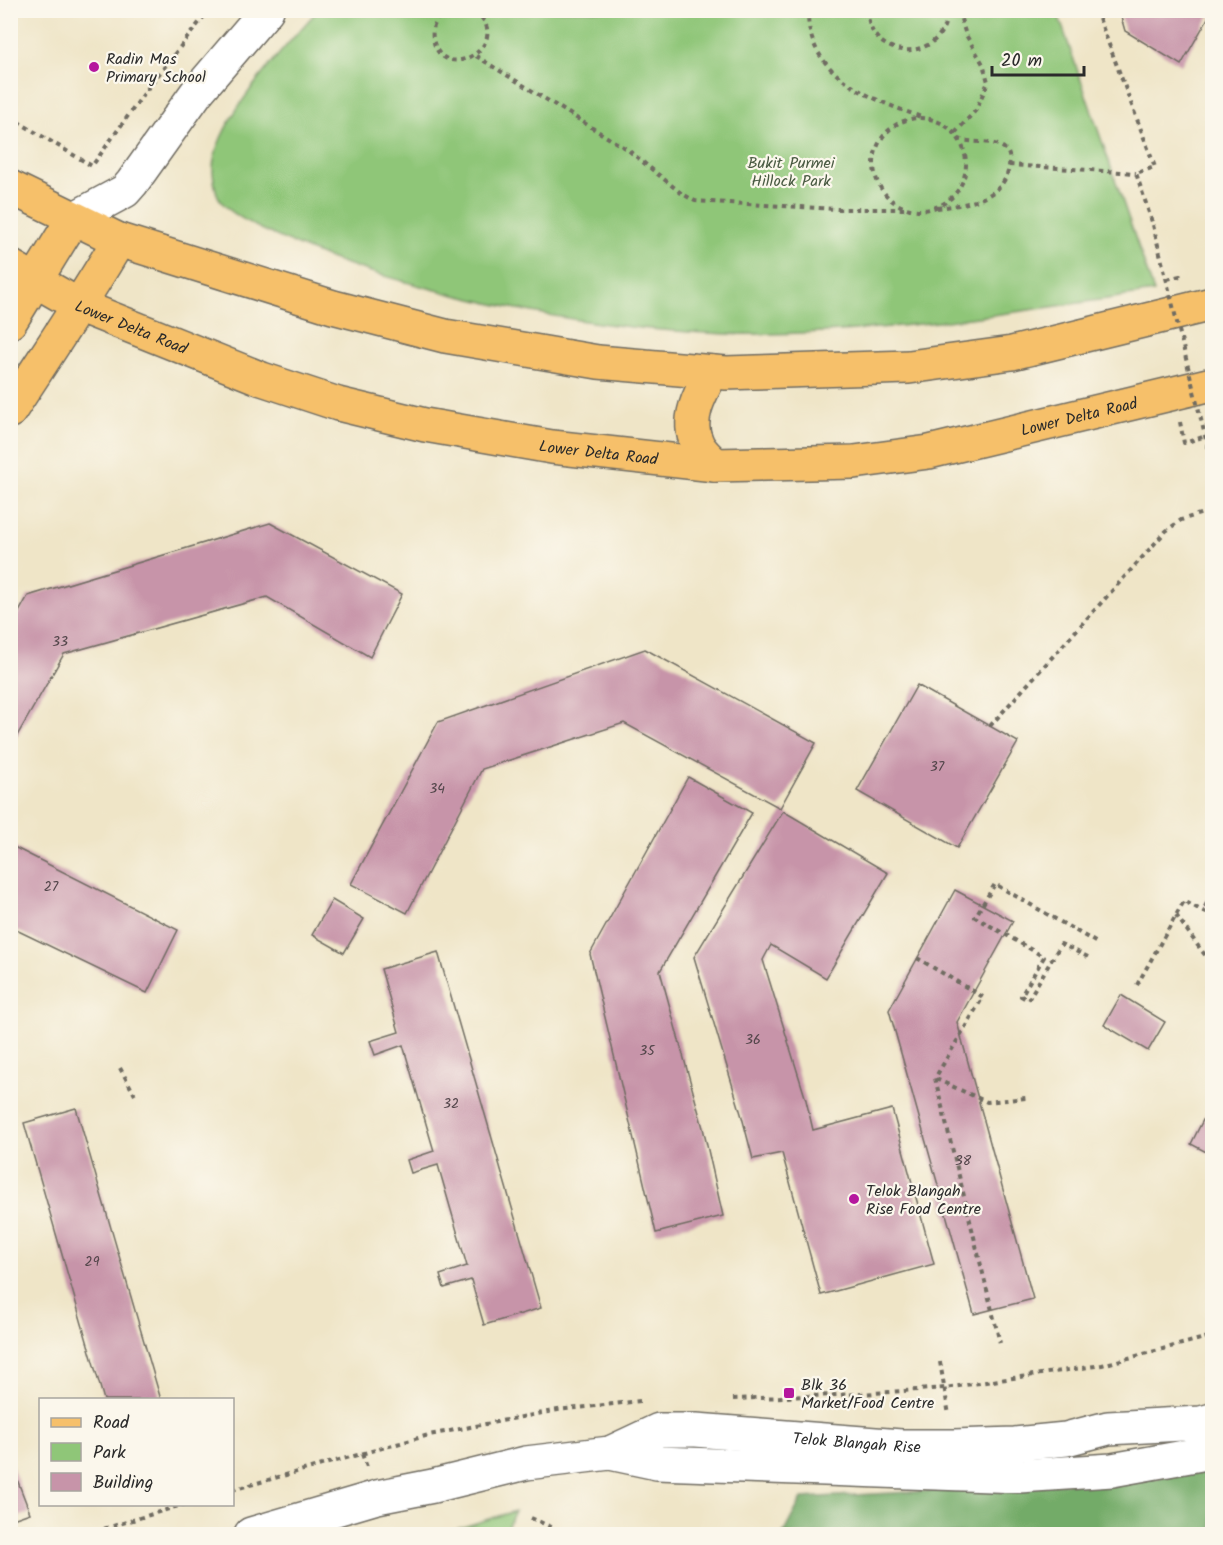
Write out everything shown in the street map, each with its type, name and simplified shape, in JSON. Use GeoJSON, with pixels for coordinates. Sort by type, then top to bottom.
{"type":"FeatureCollection","features":[{"type":"Feature","properties":{"kind":"main road"},"geometry":{"type":"LineString","coordinates":[[10,187],[119,240],[333,307],[445,336],[598,362],[726,373],[909,367],[1012,353],[1212,304]]}},
{"type":"Feature","properties":{"kind":"main road"},"geometry":{"type":"LineString","coordinates":[[10,322],[23,273],[74,219]]}},
{"type":"Feature","properties":{"kind":"main road"},"geometry":{"type":"LineString","coordinates":[[10,411],[56,338],[80,306],[119,240]]}},
{"type":"Feature","properties":{"kind":"main road","name":"Lower Delta Road"},"geometry":{"type":"LineString","coordinates":[[23,273],[80,306],[262,379],[338,404],[425,425],[552,447],[714,465],[854,462],[929,452],[1212,384]]}},
{"type":"Feature","properties":{"kind":"main road"},"geometry":{"type":"LineString","coordinates":[[711,372],[698,398],[692,422],[696,442],[714,465]]}},
{"type":"Feature","properties":{"kind":"street"},"geometry":{"type":"LineString","coordinates":[[74,219],[125,191],[197,92],[267,10]]}},
{"type":"Feature","properties":{"kind":"street"},"geometry":{"type":"LineString","coordinates":[[119,240],[125,191]]}},
{"type":"Feature","properties":{"kind":"street","name":"Telok Blangah Rise"},"geometry":{"type":"LineString","coordinates":[[251,1534],[377,1497],[526,1464],[610,1453],[659,1430],[696,1430],[901,1446],[1015,1444],[1066,1439],[1108,1428],[1201,1423],[1212,1420]]}},
{"type":"Feature","properties":{"kind":"street"},"geometry":{"type":"LineString","coordinates":[[1108,1428],[1112,1470]]}},
{"type":"Feature","properties":{"kind":"street","name":"Telok Blangah Rise"},"geometry":{"type":"LineString","coordinates":[[610,1453],[668,1464],[1019,1476],[1112,1470],[1212,1452]]}},
{"type":"Feature","properties":{"kind":"path"},"geometry":{"type":"LineString","coordinates":[[10,117],[92,166],[148,88],[209,10]]}},
{"type":"Feature","properties":{"kind":"path"},"geometry":{"type":"LineString","coordinates":[[446,10],[439,16],[432,37],[436,48],[444,56],[454,61],[476,56],[483,47],[486,36],[485,25],[480,15],[473,10]]}},
{"type":"Feature","properties":{"kind":"path"},"geometry":{"type":"LineString","coordinates":[[808,10],[810,32],[816,49],[847,84],[874,99],[936,121],[955,133],[959,139],[966,159],[964,179],[959,189],[944,204],[924,210]]}},
{"type":"Feature","properties":{"kind":"path"},"geometry":{"type":"LineString","coordinates":[[868,10],[872,30],[882,42],[894,49],[909,51],[923,48],[936,40],[944,28],[947,10]]}},
{"type":"Feature","properties":{"kind":"path"},"geometry":{"type":"LineString","coordinates":[[955,133],[976,110],[988,82],[987,73],[966,35],[958,10]]}},
{"type":"Feature","properties":{"kind":"path"},"geometry":{"type":"LineString","coordinates":[[1010,165],[1136,173],[1155,167],[1096,10]]}},
{"type":"Feature","properties":{"kind":"path"},"geometry":{"type":"LineString","coordinates":[[476,56],[628,150],[681,193],[695,201],[838,209],[924,210],[964,204],[986,196],[997,189],[1004,181],[1010,165],[1008,153],[1000,146],[959,139]]}},
{"type":"Feature","properties":{"kind":"path"},"geometry":{"type":"LineString","coordinates":[[910,209],[889,198],[882,190],[877,180],[875,157],[878,146],[892,128],[913,118],[924,118]]}},
{"type":"Feature","properties":{"kind":"path"},"geometry":{"type":"LineString","coordinates":[[1136,173],[1153,225],[1212,464]]}},
{"type":"Feature","properties":{"kind":"path"},"geometry":{"type":"LineString","coordinates":[[990,726],[1166,531],[1181,520],[1212,510]]}},
{"type":"Feature","properties":{"kind":"path"},"geometry":{"type":"LineString","coordinates":[[1088,957],[1061,944],[1028,1000],[1021,996],[1044,957],[975,917],[995,884],[1097,944]]}},
{"type":"Feature","properties":{"kind":"path"},"geometry":{"type":"LineString","coordinates":[[1137,985],[1184,901],[1212,916]]}},
{"type":"Feature","properties":{"kind":"path"},"geometry":{"type":"LineString","coordinates":[[1176,915],[1212,962]]}},
{"type":"Feature","properties":{"kind":"path"},"geometry":{"type":"LineString","coordinates":[[917,958],[983,997],[935,1078],[1000,1343]]}},
{"type":"Feature","properties":{"kind":"path"},"geometry":{"type":"LineString","coordinates":[[120,1068],[135,1095]]}},
{"type":"Feature","properties":{"kind":"path"},"geometry":{"type":"LineString","coordinates":[[935,1078],[987,1102],[1026,1098]]}},
{"type":"Feature","properties":{"kind":"path"},"geometry":{"type":"LineString","coordinates":[[1102,1365],[1212,1336]]}},
{"type":"Feature","properties":{"kind":"path"},"geometry":{"type":"LineString","coordinates":[[940,1362],[945,1388]]}},
{"type":"Feature","properties":{"kind":"path"},"geometry":{"type":"LineString","coordinates":[[87,1534],[178,1506]]}},
{"type":"Feature","properties":{"kind":"path"},"geometry":{"type":"LineString","coordinates":[[531,1518],[567,1534]]}},
{"type":"Feature","properties":{"kind":"green space","name":"Bukit Purmei Hillock Park"},"geometry":{"type":"Polygon","coordinates":[[[318,10],[1057,11],[1154,292],[941,322],[834,332],[727,334],[657,330],[588,322],[519,310],[451,294],[344,263],[272,234],[233,212],[218,196],[213,173],[215,154],[236,110],[270,65],[318,10]]]}},
{"type":"Feature","properties":{"kind":"green space"},"geometry":{"type":"Polygon","coordinates":[[[1212,1461],[1212,1534],[783,1534],[802,1498],[1158,1478],[1212,1461]]]}},
{"type":"Feature","properties":{"kind":"green space"},"geometry":{"type":"Polygon","coordinates":[[[515,1511],[504,1534],[440,1534],[515,1511]]]}},
{"type":"Feature","properties":{"kind":"building"},"geometry":{"type":"Polygon","coordinates":[[[1119,10],[1212,11],[1181,65],[1125,31],[1119,10]]]}},
{"type":"Feature","properties":{"kind":"building"},"geometry":{"type":"Polygon","coordinates":[[[270,523],[402,594],[370,657],[267,597],[64,654],[10,748],[10,628],[28,596],[270,523]]]}},
{"type":"Feature","properties":{"kind":"building"},"geometry":{"type":"Polygon","coordinates":[[[645,649],[816,743],[780,808],[624,723],[482,769],[407,913],[351,884],[438,722],[645,649]]]}},
{"type":"Feature","properties":{"kind":"building"},"geometry":{"type":"Polygon","coordinates":[[[917,685],[1018,742],[957,848],[857,791],[917,685]]]}},
{"type":"Feature","properties":{"kind":"building"},"geometry":{"type":"Polygon","coordinates":[[[688,777],[752,813],[660,971],[703,1128],[723,1216],[656,1233],[590,954],[688,777]]]}},
{"type":"Feature","properties":{"kind":"building"},"geometry":{"type":"Polygon","coordinates":[[[783,811],[888,873],[826,978],[771,945],[763,960],[813,1130],[892,1109],[934,1264],[821,1295],[782,1153],[753,1159],[694,957],[783,811]]]}},
{"type":"Feature","properties":{"kind":"building"},"geometry":{"type":"Polygon","coordinates":[[[10,845],[178,930],[147,993],[10,927],[10,845]]]}},
{"type":"Feature","properties":{"kind":"building"},"geometry":{"type":"Polygon","coordinates":[[[955,890],[1013,921],[957,1022],[1033,1299],[974,1314],[889,1010],[955,890]]]}},
{"type":"Feature","properties":{"kind":"building"},"geometry":{"type":"Polygon","coordinates":[[[1212,892],[1212,911],[1204,906],[1212,892]]]}},
{"type":"Feature","properties":{"kind":"building"},"geometry":{"type":"Polygon","coordinates":[[[332,900],[364,919],[344,953],[312,935],[332,900]]]}},
{"type":"Feature","properties":{"kind":"building"},"geometry":{"type":"Polygon","coordinates":[[[438,952],[541,1308],[484,1325],[471,1280],[444,1288],[440,1275],[467,1266],[438,1165],[411,1173],[407,1160],[434,1151],[403,1045],[375,1055],[370,1041],[399,1032],[381,969],[438,952]]]}},
{"type":"Feature","properties":{"kind":"building"},"geometry":{"type":"Polygon","coordinates":[[[1121,995],[1165,1022],[1148,1051],[1104,1025],[1121,995]]]}},
{"type":"Feature","properties":{"kind":"building"},"geometry":{"type":"Polygon","coordinates":[[[1212,1102],[1212,1155],[1191,1144],[1212,1102]]]}},
{"type":"Feature","properties":{"kind":"building"},"geometry":{"type":"Polygon","coordinates":[[[76,1108],[160,1398],[103,1398],[24,1123],[76,1108]]]}},
{"type":"Feature","properties":{"kind":"building"},"geometry":{"type":"Polygon","coordinates":[[[10,1461],[30,1513],[10,1520],[10,1461]]]}},
{"type":"Feature","properties":{"kind":"place","name":"Radin Mas Primary School"},"geometry":{"type":"Point","coordinates":[94,67]}},
{"type":"Feature","properties":{"kind":"place","name":"Telok Blangah Rise Food Centre"},"geometry":{"type":"Point","coordinates":[854,1199]}},
{"type":"Feature","properties":{"kind":"place","name":"Blk 36 Market/Food Centre"},"geometry":{"type":"Point","coordinates":[789,1393]}}]}
